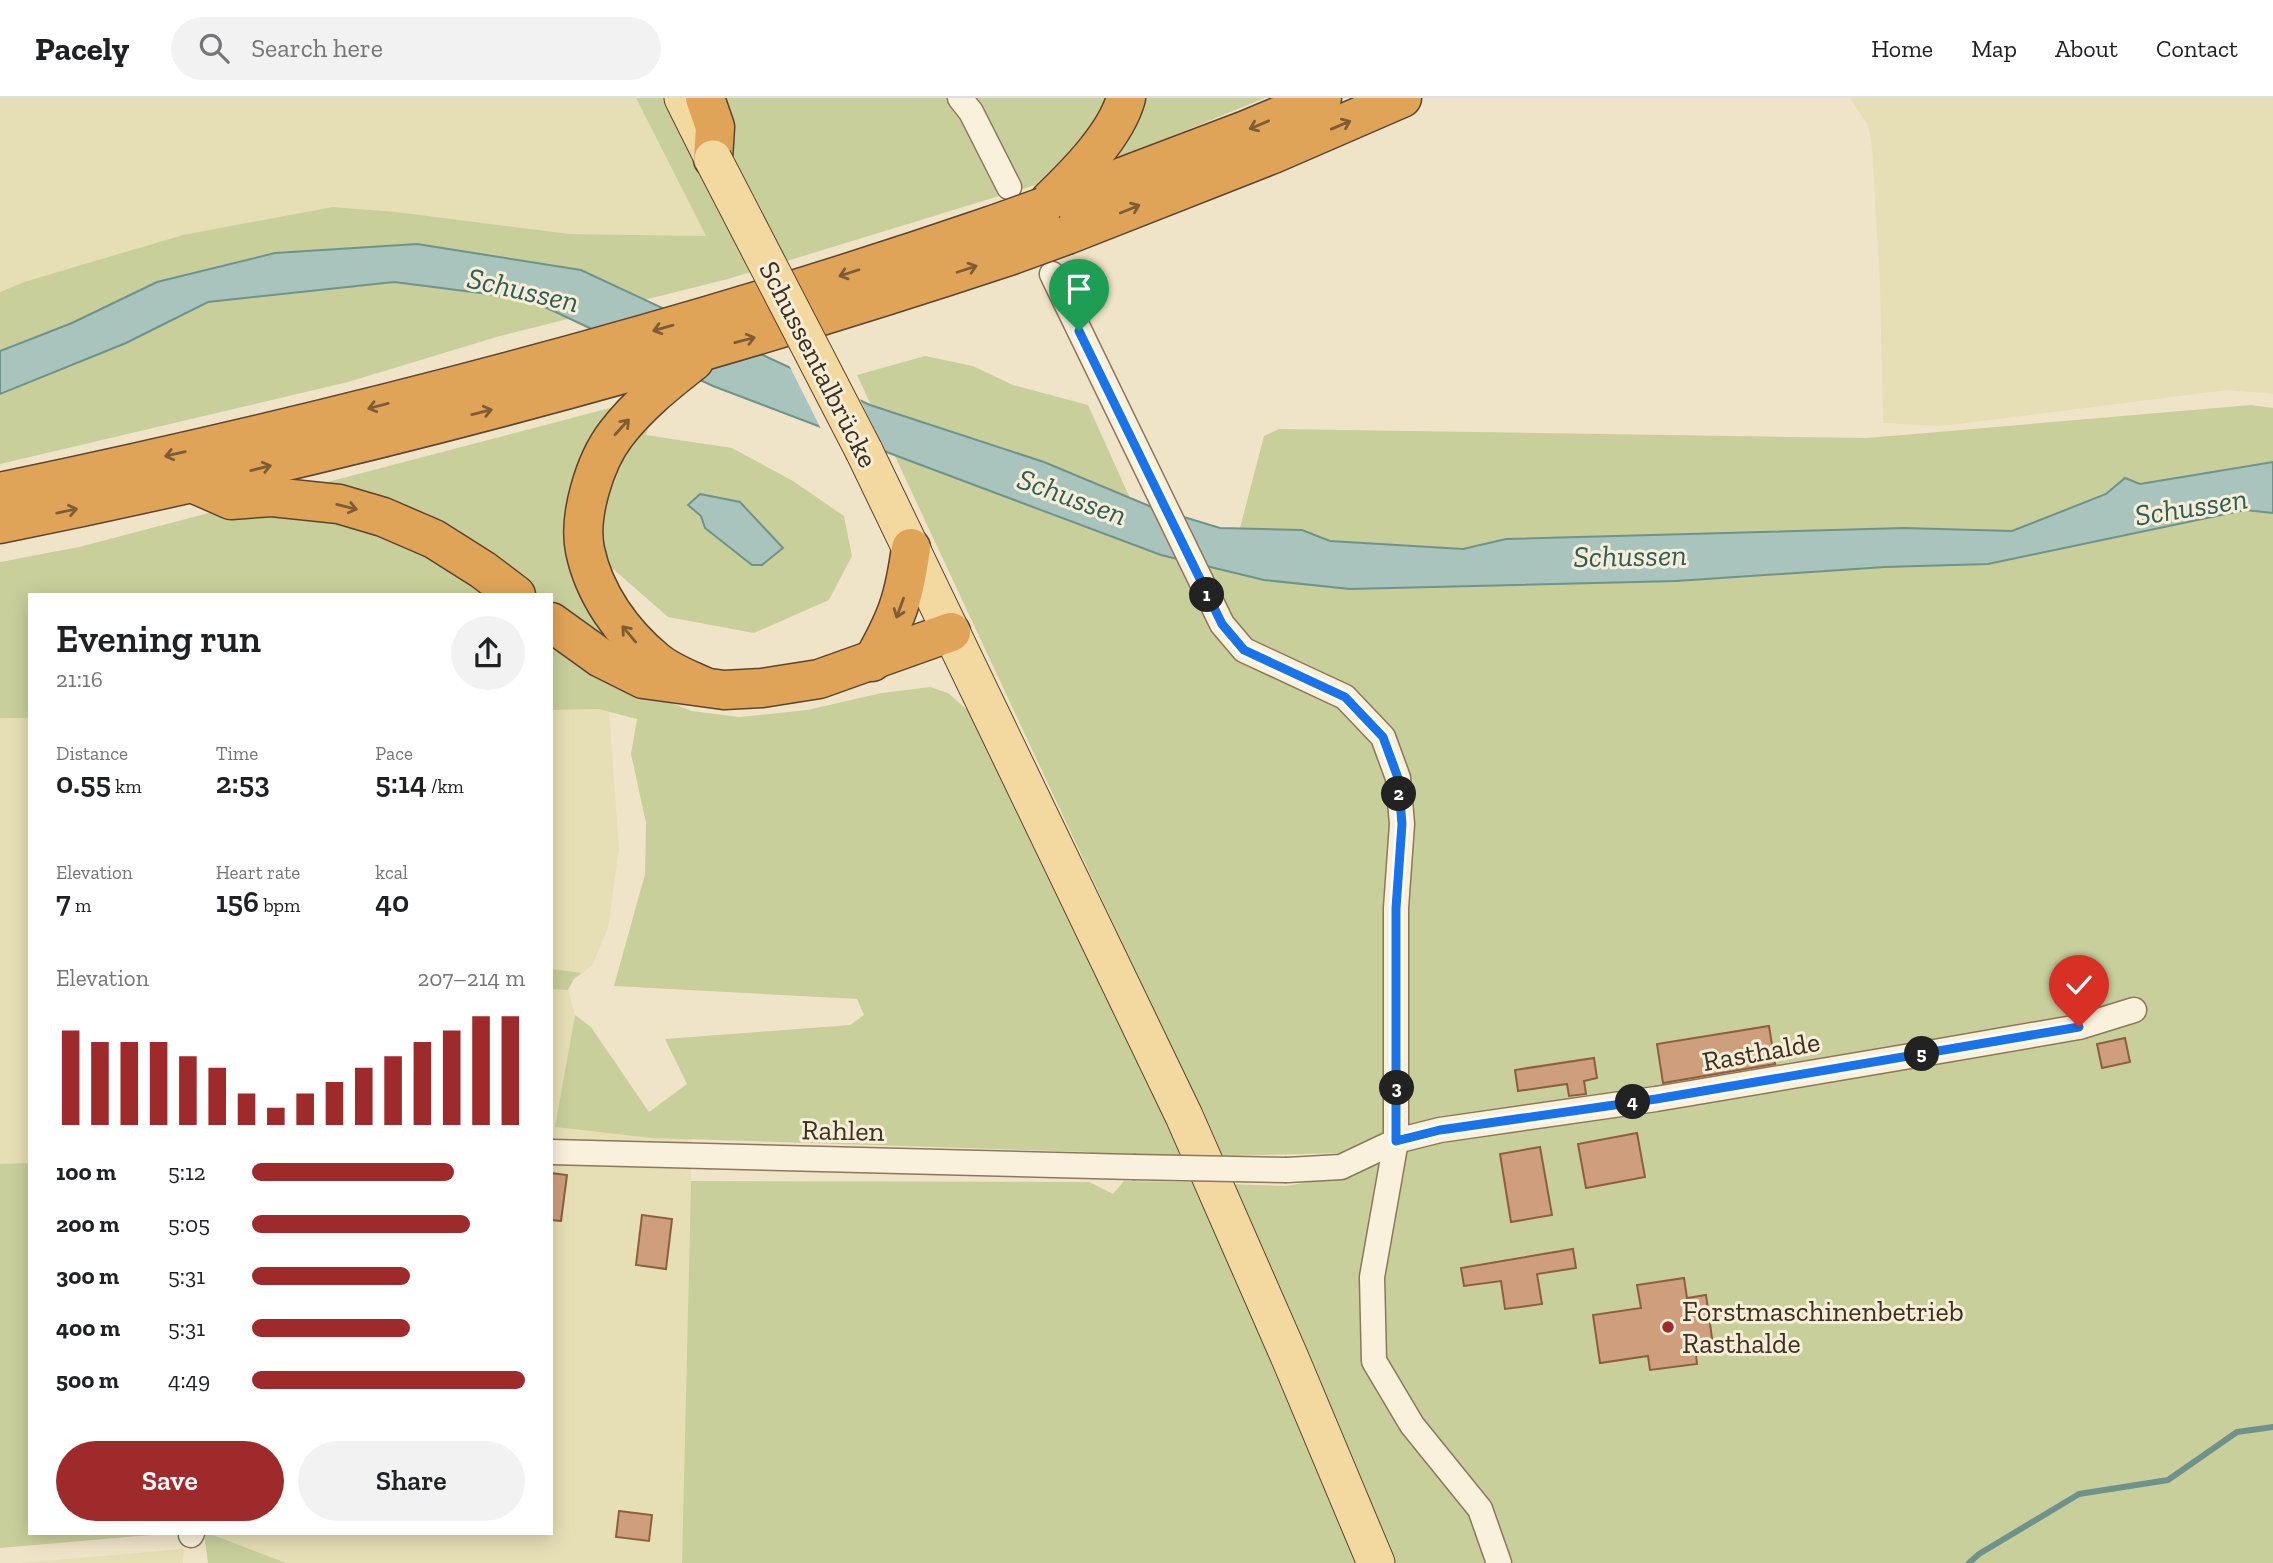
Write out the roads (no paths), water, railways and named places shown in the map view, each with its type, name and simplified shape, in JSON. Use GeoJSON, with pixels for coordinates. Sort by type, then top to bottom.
{"type":"FeatureCollection","features":[{"type":"Feature","properties":{"kind":"highway"},"geometry":{"type":"LineString","coordinates":[[705,98],[715,127],[713,159]]}},
{"type":"Feature","properties":{"kind":"highway"},"geometry":{"type":"LineString","coordinates":[[1055,221],[1073,178],[1100,145],[1126,98]]}},
{"type":"Feature","properties":{"kind":"highway"},"geometry":{"type":"LineString","coordinates":[[1055,221],[1246,130],[1322,98]]}},
{"type":"Feature","properties":{"kind":"highway"},"geometry":{"type":"LineString","coordinates":[[0,524],[195,484],[598,382],[782,330],[999,241],[1273,153],[1402,98]]}},
{"type":"Feature","properties":{"kind":"highway"},"geometry":{"type":"LineString","coordinates":[[0,492],[337,417],[832,279],[999,241]]}},
{"type":"Feature","properties":{"kind":"highway"},"geometry":{"type":"LineString","coordinates":[[704,686],[659,664],[628,635],[601,594],[585,549],[586,508],[595,473],[615,435],[648,398],[709,349]]}},
{"type":"Feature","properties":{"kind":"highway"},"geometry":{"type":"LineString","coordinates":[[195,484],[230,499],[272,497],[339,504],[383,517],[434,539],[513,593]]}},
{"type":"Feature","properties":{"kind":"highway"},"geometry":{"type":"LineString","coordinates":[[872,662],[894,625],[905,592],[911,548]]}},
{"type":"Feature","properties":{"kind":"highway"},"geometry":{"type":"LineString","coordinates":[[553,623],[601,658],[643,679],[740,690],[819,679],[951,632]]}},
{"type":"Feature","properties":{"kind":"main road","name":"Schussentalbrücke"},"geometry":{"type":"LineString","coordinates":[[682,98],[911,548],[1184,1116],[1376,1563]]}},
{"type":"Feature","properties":{"kind":"street"},"geometry":{"type":"LineString","coordinates":[[960,98],[971,112],[1010,187]]}},
{"type":"Feature","properties":{"kind":"street"},"geometry":{"type":"LineString","coordinates":[[1052,274],[1222,624],[1244,650],[1345,697],[1383,737],[1398,778],[1402,824],[1396,908],[1396,1141],[1372,1277],[1374,1361],[1412,1425],[1480,1509],[1499,1563]]}},
{"type":"Feature","properties":{"kind":"street","name":"Rasthalde"},"geometry":{"type":"LineString","coordinates":[[1287,1170],[1340,1167],[1396,1141],[1440,1130],[1656,1099],[2066,1029],[2134,1010]]}},
{"type":"Feature","properties":{"kind":"street","name":"Rahlen"},"geometry":{"type":"LineString","coordinates":[[553,1152],[1287,1170]]}},
{"type":"Feature","properties":{"kind":"water","name":"Schussen"},"geometry":{"type":"Polygon","coordinates":[[[417,244],[581,270],[870,405],[1044,462],[1154,508],[1220,528],[1302,530],[1330,541],[1463,549],[1506,539],[1904,528],[2012,531],[2106,494],[2125,478],[2140,484],[2273,462],[2273,513],[2245,510],[1988,564],[1885,567],[1676,581],[1350,589],[1264,580],[1161,555],[713,386],[528,299],[394,282],[208,302],[126,343],[0,394],[0,351],[72,323],[157,282],[275,253],[417,244]]]}},
{"type":"Feature","properties":{"kind":"water"},"geometry":{"type":"Polygon","coordinates":[[[700,494],[740,502],[783,548],[762,565],[752,565],[705,528],[701,516],[688,505],[700,494]]]}},
{"type":"Feature","properties":{"kind":"waterway"},"geometry":{"type":"LineString","coordinates":[[1969,1563],[1979,1554],[2079,1494],[2168,1480],[2237,1432],[2273,1427]]}},
{"type":"Feature","properties":{"kind":"place","name":"Forstmaschinenbetrieb Rasthalde"},"geometry":{"type":"Point","coordinates":[1668,1327]}}]}
